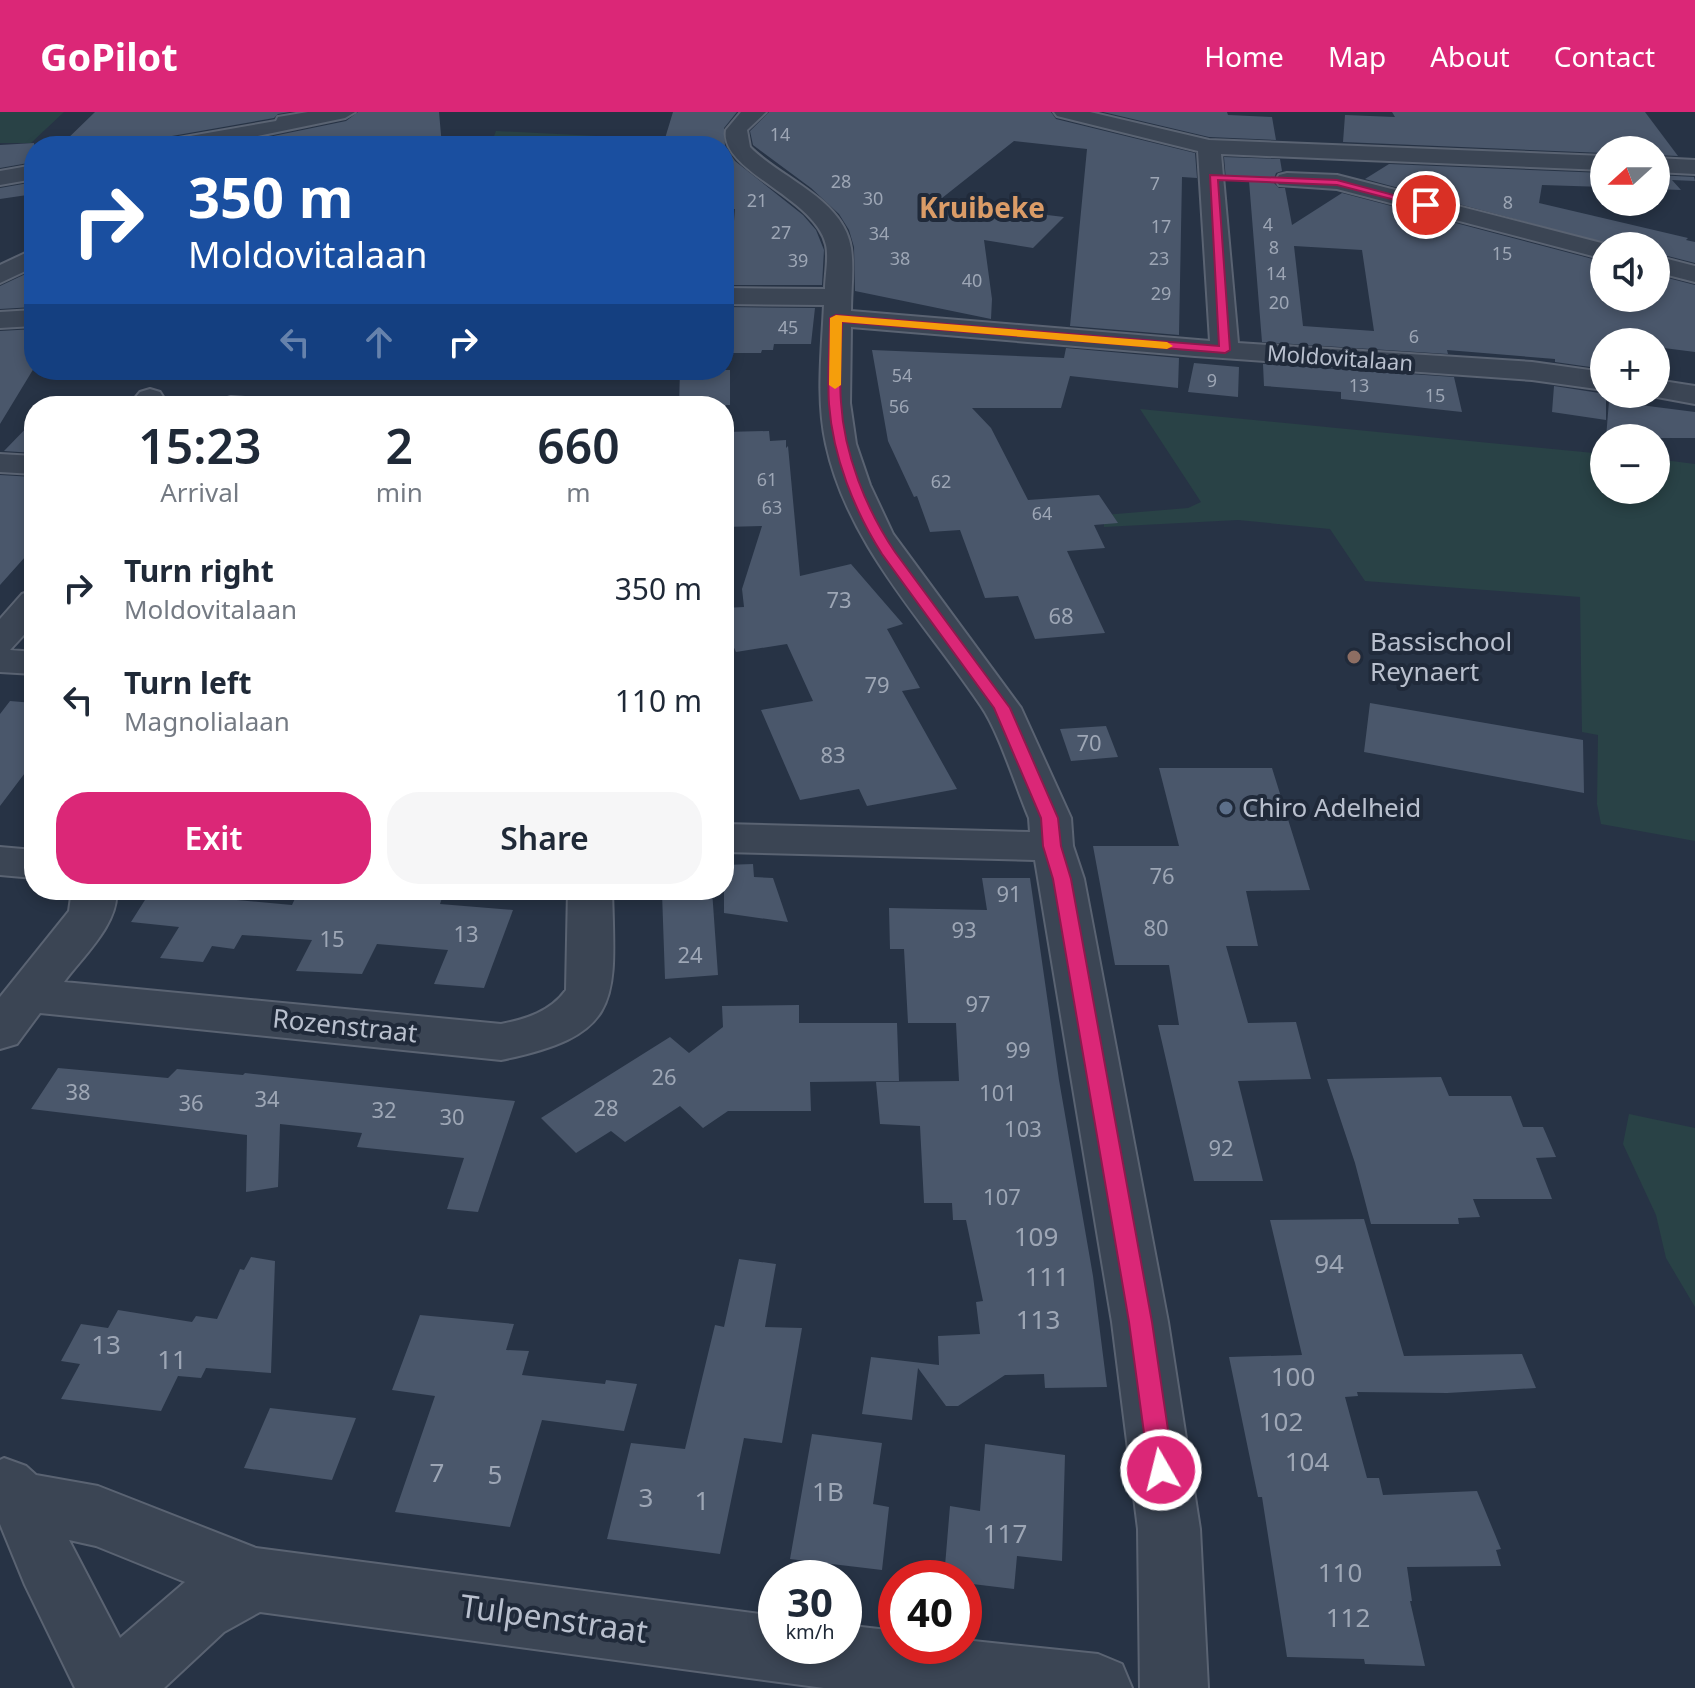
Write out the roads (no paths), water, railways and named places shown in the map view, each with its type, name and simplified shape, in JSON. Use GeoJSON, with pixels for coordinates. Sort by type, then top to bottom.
{"type":"FeatureCollection","features":[{"type":"Feature","properties":{"kind":"street"},"geometry":{"type":"LineString","coordinates":[[219,136],[345,112]]}},
{"type":"Feature","properties":{"kind":"street"},"geometry":{"type":"LineString","coordinates":[[756,112],[735,130],[734,141],[744,155],[815,205],[832,227],[839,246],[835,403],[841,444],[854,485],[876,534],[889,554],[1002,708],[1050,818],[1052,846],[1062,879],[1143,1337],[1169,1529],[1174,1688]]}},
{"type":"Feature","properties":{"kind":"street"},"geometry":{"type":"LineString","coordinates":[[1078,113],[1209,147],[1590,162]]}},
{"type":"Feature","properties":{"kind":"street"},"geometry":{"type":"LineString","coordinates":[[263,136],[287,121]]}},
{"type":"Feature","properties":{"kind":"street"},"geometry":{"type":"LineString","coordinates":[[1209,147],[1221,178],[1225,350]]}},
{"type":"Feature","properties":{"kind":"street"},"geometry":{"type":"LineString","coordinates":[[1670,165],[1692,166]]}},
{"type":"Feature","properties":{"kind":"street"},"geometry":{"type":"LineString","coordinates":[[0,178],[24,174]]}},
{"type":"Feature","properties":{"kind":"street"},"geometry":{"type":"LineString","coordinates":[[1260,179],[1337,182],[1590,247]]}},
{"type":"Feature","properties":{"kind":"street"},"geometry":{"type":"LineString","coordinates":[[0,275],[24,262]]}},
{"type":"Feature","properties":{"kind":"street"},"geometry":{"type":"LineString","coordinates":[[1670,268],[1695,274]]}},
{"type":"Feature","properties":{"kind":"street","name":"Moldovitalaan"},"geometry":{"type":"LineString","coordinates":[[734,297],[1225,350],[1532,371],[1590,379]]}},
{"type":"Feature","properties":{"kind":"street"},"geometry":{"type":"LineString","coordinates":[[0,320],[24,319]]}},
{"type":"Feature","properties":{"kind":"street"},"geometry":{"type":"LineString","coordinates":[[1670,391],[1695,395]]}},
{"type":"Feature","properties":{"kind":"street"},"geometry":{"type":"LineString","coordinates":[[0,463],[24,464]]}},
{"type":"Feature","properties":{"kind":"street"},"geometry":{"type":"LineString","coordinates":[[0,642],[24,613]]}},
{"type":"Feature","properties":{"kind":"street"},"geometry":{"type":"LineString","coordinates":[[0,661],[24,662]]}},
{"type":"Feature","properties":{"kind":"street"},"geometry":{"type":"LineString","coordinates":[[734,838],[1052,846]]}},
{"type":"Feature","properties":{"kind":"street"},"geometry":{"type":"LineString","coordinates":[[0,861],[24,863]]}},
{"type":"Feature","properties":{"kind":"street"},"geometry":{"type":"LineString","coordinates":[[13,1013],[90,915],[94,900]]}},
{"type":"Feature","properties":{"kind":"street","name":"Rozenstraat"},"geometry":{"type":"LineString","coordinates":[[13,1013],[501,1042],[555,1026],[577,1011],[589,989],[590,900]]}},
{"type":"Feature","properties":{"kind":"street","name":"Tulpenstraat"},"geometry":{"type":"LineString","coordinates":[[11,1493],[98,1516],[256,1580],[1013,1680],[1098,1688]]}},
{"type":"Feature","properties":{"kind":"street","name":"Tulpenstraat"},"geometry":{"type":"LineString","coordinates":[[11,1493],[112,1688]]}},
{"type":"Feature","properties":{"kind":"street"},"geometry":{"type":"LineString","coordinates":[[112,1688],[201,1609],[256,1580]]}},
{"type":"Feature","properties":{"kind":"place","name":"Bassischool Reynaert"},"geometry":{"type":"Point","coordinates":[1354,657]}},
{"type":"Feature","properties":{"kind":"place","name":"Chiro Adelheid"},"geometry":{"type":"Point","coordinates":[1226,808]}},
{"type":"Feature","properties":{"kind":"district","name":"Kruibeke"},"geometry":{"type":"Point","coordinates":[982,208]}}]}
